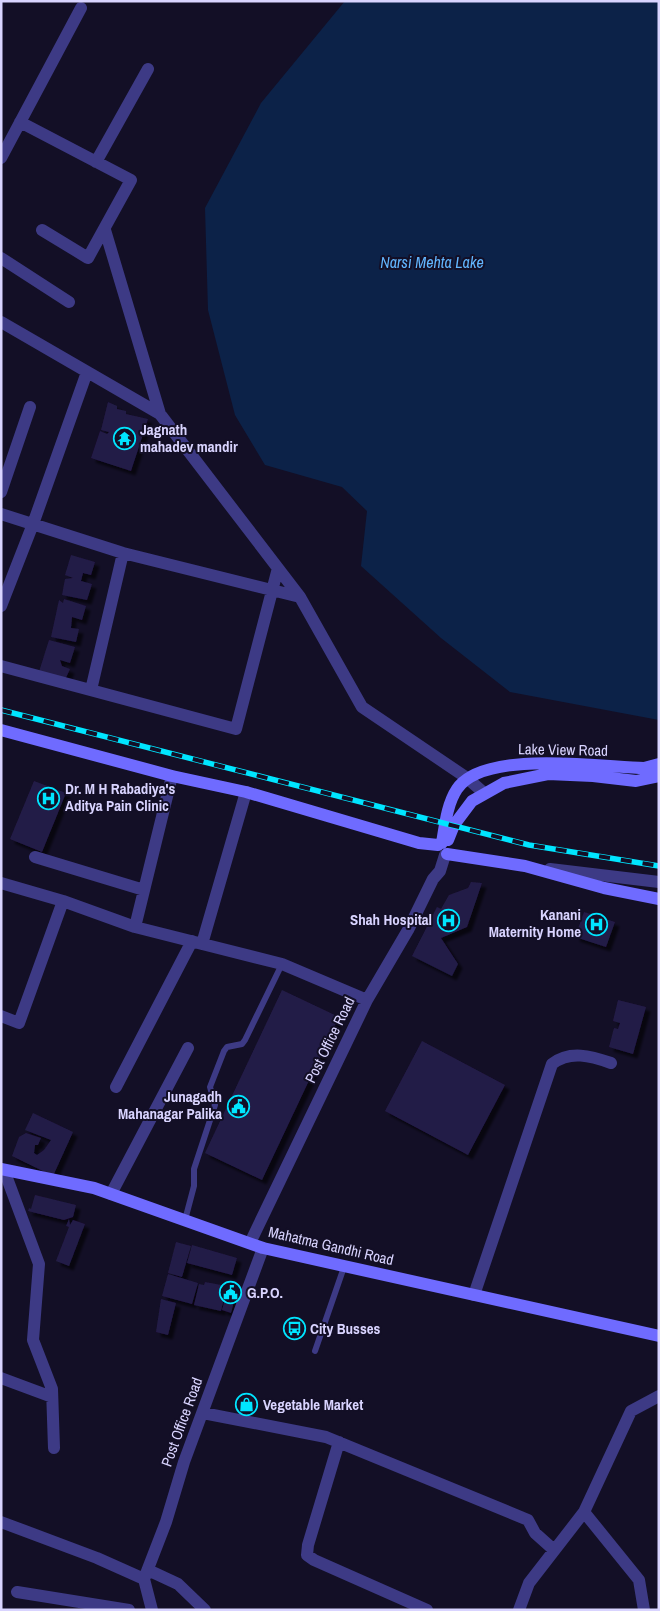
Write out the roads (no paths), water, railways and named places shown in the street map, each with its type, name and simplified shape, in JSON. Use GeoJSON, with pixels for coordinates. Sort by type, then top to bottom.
{"type":"FeatureCollection","features":[{"type":"Feature","properties":{"kind":"main road"},"geometry":{"type":"LineString","coordinates":[[1,730],[172,776],[246,792],[419,843],[524,866],[604,888],[659,899]]}},
{"type":"Feature","properties":{"kind":"main road","name":"Lake View Road"},"geometry":{"type":"LineString","coordinates":[[467,778],[492,768],[509,765],[548,763],[644,768],[659,764]]}},
{"type":"Feature","properties":{"kind":"main road"},"geometry":{"type":"LineString","coordinates":[[442,848],[460,816],[472,801],[504,783],[548,774],[593,776],[636,781],[659,776]]}},
{"type":"Feature","properties":{"kind":"main road"},"geometry":{"type":"LineString","coordinates":[[442,848],[450,804],[458,788],[467,778]]}},
{"type":"Feature","properties":{"kind":"main road","name":"Mahatma Gandhi Road"},"geometry":{"type":"LineString","coordinates":[[2,1169],[94,1188],[263,1248],[659,1336]]}},
{"type":"Feature","properties":{"kind":"street"},"geometry":{"type":"LineString","coordinates":[[1,158],[81,8]]}},
{"type":"Feature","properties":{"kind":"street"},"geometry":{"type":"LineString","coordinates":[[96,162],[148,70]]}},
{"type":"Feature","properties":{"kind":"street"},"geometry":{"type":"LineString","coordinates":[[20,122],[130,180],[105,230],[88,258],[42,230]]}},
{"type":"Feature","properties":{"kind":"street"},"geometry":{"type":"LineString","coordinates":[[105,230],[160,414],[300,597],[362,707],[467,778],[484,793]]}},
{"type":"Feature","properties":{"kind":"street"},"geometry":{"type":"LineString","coordinates":[[1,258],[69,302]]}},
{"type":"Feature","properties":{"kind":"street"},"geometry":{"type":"LineString","coordinates":[[1,322],[160,414]]}},
{"type":"Feature","properties":{"kind":"street"},"geometry":{"type":"LineString","coordinates":[[1,606],[33,524],[87,372]]}},
{"type":"Feature","properties":{"kind":"street"},"geometry":{"type":"LineString","coordinates":[[1,492],[30,407]]}},
{"type":"Feature","properties":{"kind":"street"},"geometry":{"type":"LineString","coordinates":[[1,514],[123,553],[300,597]]}},
{"type":"Feature","properties":{"kind":"street"},"geometry":{"type":"LineString","coordinates":[[91,690],[123,553]]}},
{"type":"Feature","properties":{"kind":"street"},"geometry":{"type":"LineString","coordinates":[[1,666],[236,729],[278,568]]}},
{"type":"Feature","properties":{"kind":"street"},"geometry":{"type":"LineString","coordinates":[[135,927],[172,776]]}},
{"type":"Feature","properties":{"kind":"street"},"geometry":{"type":"LineString","coordinates":[[116,1087],[197,942],[246,792]]}},
{"type":"Feature","properties":{"kind":"street","name":"Post Office Road"},"geometry":{"type":"LineString","coordinates":[[250,1243],[367,1000],[408,930],[433,878],[432,868],[442,848]]}},
{"type":"Feature","properties":{"kind":"street"},"geometry":{"type":"LineString","coordinates":[[34,857],[144,890]]}},
{"type":"Feature","properties":{"kind":"street"},"geometry":{"type":"LineString","coordinates":[[524,866],[659,882]]}},
{"type":"Feature","properties":{"kind":"street"},"geometry":{"type":"LineString","coordinates":[[1,883],[63,901],[135,927],[282,964],[367,1000]]}},
{"type":"Feature","properties":{"kind":"street"},"geometry":{"type":"LineString","coordinates":[[1,1016],[19,1023],[63,901]]}},
{"type":"Feature","properties":{"kind":"street"},"geometry":{"type":"LineString","coordinates":[[111,1194],[188,1048]]}},
{"type":"Feature","properties":{"kind":"street"},"geometry":{"type":"LineString","coordinates":[[474,1295],[552,1064],[560,1058],[574,1055],[594,1057],[611,1063]]}},
{"type":"Feature","properties":{"kind":"street"},"geometry":{"type":"LineString","coordinates":[[2,1169],[39,1264],[33,1340],[52,1389],[54,1448]]}},
{"type":"Feature","properties":{"kind":"street","name":"Post Office Road"},"geometry":{"type":"LineString","coordinates":[[146,1574],[184,1462],[263,1248]]}},
{"type":"Feature","properties":{"kind":"street"},"geometry":{"type":"LineString","coordinates":[[1,1378],[52,1397]]}},
{"type":"Feature","properties":{"kind":"street"},"geometry":{"type":"LineString","coordinates":[[519,1610],[528,1583],[584,1512],[631,1411],[659,1396]]}},
{"type":"Feature","properties":{"kind":"street"},"geometry":{"type":"LineString","coordinates":[[203,1413],[326,1437],[339,1442],[528,1520],[535,1533],[554,1550]]}},
{"type":"Feature","properties":{"kind":"street"},"geometry":{"type":"LineString","coordinates":[[339,1442],[308,1544],[307,1555],[314,1560],[427,1610]]}},
{"type":"Feature","properties":{"kind":"street"},"geometry":{"type":"LineString","coordinates":[[584,1512],[639,1580],[644,1610]]}},
{"type":"Feature","properties":{"kind":"street"},"geometry":{"type":"LineString","coordinates":[[1,1522],[97,1558],[178,1584],[205,1610]]}},
{"type":"Feature","properties":{"kind":"street"},"geometry":{"type":"LineString","coordinates":[[146,1574],[152,1610]]}},
{"type":"Feature","properties":{"kind":"street"},"geometry":{"type":"LineString","coordinates":[[18,1592],[129,1610]]}},
{"type":"Feature","properties":{"kind":"lane"},"geometry":{"type":"LineString","coordinates":[[185,1220],[194,1186],[194,1169],[216,1105],[210,1087],[224,1051],[227,1047],[242,1044],[245,1040],[282,964]]}},
{"type":"Feature","properties":{"kind":"lane"},"geometry":{"type":"LineString","coordinates":[[315,1351],[344,1267]]}},
{"type":"Feature","properties":{"kind":"water","name":"Narsi Mehta Lake"},"geometry":{"type":"Polygon","coordinates":[[[345,1],[659,1],[659,720],[510,692],[441,638],[361,566],[367,511],[342,487],[265,465],[235,415],[208,310],[205,208],[261,103],[345,1]]]}},
{"type":"Feature","properties":{"kind":"railway"},"geometry":{"type":"LineString","coordinates":[[1,710],[529,845],[659,866]]}},
{"type":"Feature","properties":{"kind":"place","name":"Jagnath mahadev mandir"},"geometry":{"type":"Point","coordinates":[124,439]}},
{"type":"Feature","properties":{"kind":"place","name":"Dr. M H Rabadiya's Aditya Pain Clinic"},"geometry":{"type":"Point","coordinates":[49,798]}},
{"type":"Feature","properties":{"kind":"place","name":"Shah Hospital"},"geometry":{"type":"Point","coordinates":[448,920]}},
{"type":"Feature","properties":{"kind":"place","name":"Kanani Maternity Home"},"geometry":{"type":"Point","coordinates":[597,924]}},
{"type":"Feature","properties":{"kind":"place","name":"Junagadh Mahanagar Palika"},"geometry":{"type":"Point","coordinates":[238,1106]}},
{"type":"Feature","properties":{"kind":"place","name":"G.P.O."},"geometry":{"type":"Point","coordinates":[231,1293]}},
{"type":"Feature","properties":{"kind":"place","name":"City Busses"},"geometry":{"type":"Point","coordinates":[294,1329]}},
{"type":"Feature","properties":{"kind":"place","name":"Vegetable Market"},"geometry":{"type":"Point","coordinates":[247,1405]}}]}
